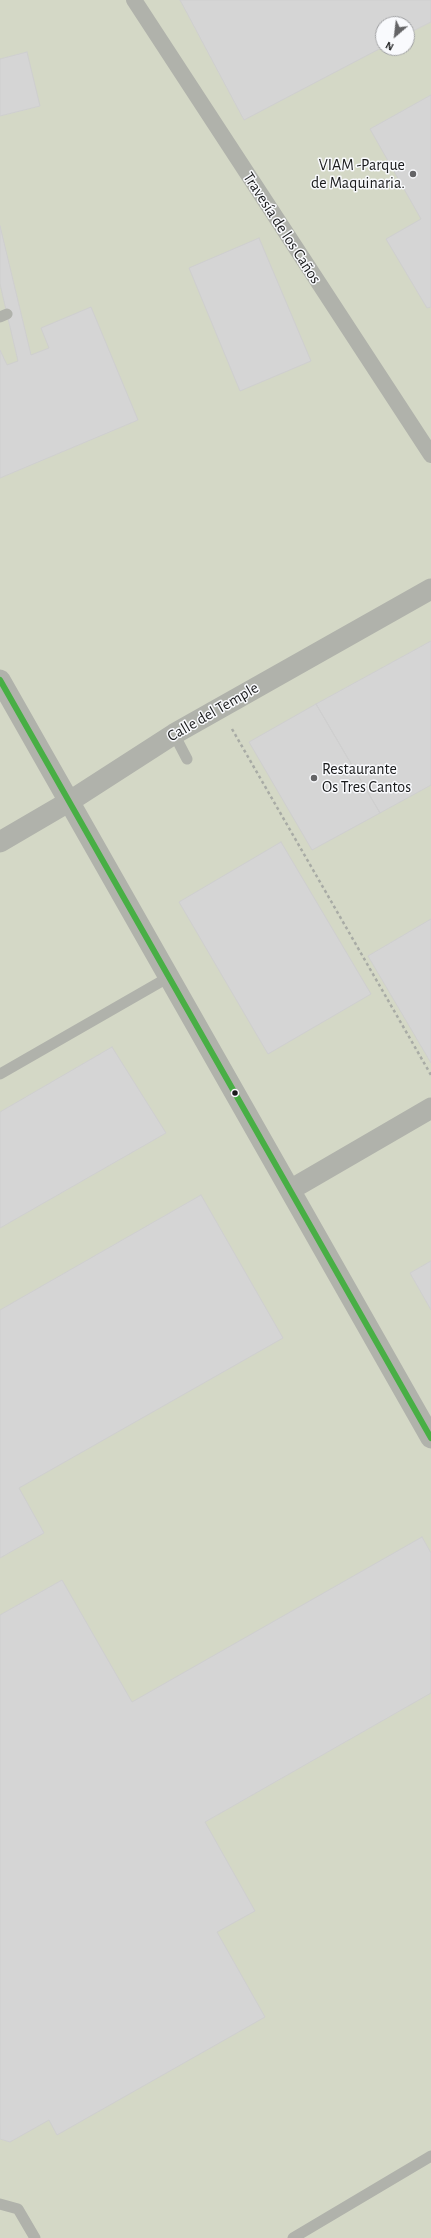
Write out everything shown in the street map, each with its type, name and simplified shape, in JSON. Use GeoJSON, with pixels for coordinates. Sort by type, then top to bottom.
{"type":"FeatureCollection","features":[{"type":"Feature","properties":{"kind":"street","name":"Travesía de los Caños"},"geometry":{"type":"LineString","coordinates":[[134,0],[431,455]]}},
{"type":"Feature","properties":{"kind":"street","name":"Calle del Temple"},"geometry":{"type":"LineString","coordinates":[[0,842],[70,801],[174,734],[431,589]]}},
{"type":"Feature","properties":{"kind":"street"},"geometry":{"type":"LineString","coordinates":[[0,680],[431,1438]]}},
{"type":"Feature","properties":{"kind":"street"},"geometry":{"type":"LineString","coordinates":[[290,1190],[431,1108]]}},
{"type":"Feature","properties":{"kind":"lane"},"geometry":{"type":"LineString","coordinates":[[174,734],[187,759]]}},
{"type":"Feature","properties":{"kind":"lane"},"geometry":{"type":"LineString","coordinates":[[0,1074],[169,977]]}},
{"type":"Feature","properties":{"kind":"lane"},"geometry":{"type":"LineString","coordinates":[[293,2238],[431,2156]]}},
{"type":"Feature","properties":{"kind":"lane"},"geometry":{"type":"LineString","coordinates":[[0,2204],[18,2209],[35,2238]]}},
{"type":"Feature","properties":{"kind":"path"},"geometry":{"type":"LineString","coordinates":[[220,708],[431,1075]]}},
{"type":"Feature","properties":{"kind":"green space"},"geometry":{"type":"Polygon","coordinates":[[[0,0],[431,0],[431,2238],[0,2238],[0,0]]]}},
{"type":"Feature","properties":{"kind":"building"},"geometry":{"type":"Polygon","coordinates":[[[180,0],[431,0],[431,22],[415,30],[415,16],[375,16],[375,51],[244,120],[180,0]]]}},
{"type":"Feature","properties":{"kind":"building"},"geometry":{"type":"Polygon","coordinates":[[[27,52],[40,106],[0,116],[0,59],[27,52]]]}},
{"type":"Feature","properties":{"kind":"building","name":"VIAM -Parque de Maquinaria."},"geometry":{"type":"Polygon","coordinates":[[[431,95],[431,307],[427,308],[386,239],[421,219],[370,129],[431,95]]]}},
{"type":"Feature","properties":{"kind":"building"},"geometry":{"type":"Polygon","coordinates":[[[0,226],[31,355],[49,348],[41,328],[91,307],[138,420],[0,478],[0,350],[7,365],[18,361],[0,284],[0,226]]]}},
{"type":"Feature","properties":{"kind":"building"},"geometry":{"type":"Polygon","coordinates":[[[259,238],[311,361],[240,391],[189,268],[259,238]]]}},
{"type":"Feature","properties":{"kind":"building"},"geometry":{"type":"Polygon","coordinates":[[[431,641],[431,785],[380,813],[316,704],[431,641]]]}},
{"type":"Feature","properties":{"kind":"building","name":"Restaurante Os Tres Cantos"},"geometry":{"type":"Polygon","coordinates":[[[316,704],[380,813],[312,850],[249,742],[316,704]]]}},
{"type":"Feature","properties":{"kind":"building"},"geometry":{"type":"Polygon","coordinates":[[[281,842],[371,994],[268,1054],[179,902],[281,842]]]}},
{"type":"Feature","properties":{"kind":"building"},"geometry":{"type":"Polygon","coordinates":[[[431,919],[431,1063],[368,956],[431,919]]]}},
{"type":"Feature","properties":{"kind":"building"},"geometry":{"type":"Polygon","coordinates":[[[112,1047],[166,1133],[0,1228],[0,1112],[112,1047]]]}},
{"type":"Feature","properties":{"kind":"building"},"geometry":{"type":"Polygon","coordinates":[[[201,1195],[283,1338],[19,1488],[44,1533],[0,1558],[0,1310],[201,1195]]]}},
{"type":"Feature","properties":{"kind":"building"},"geometry":{"type":"Polygon","coordinates":[[[431,1261],[431,1310],[410,1273],[431,1261]]]}},
{"type":"Feature","properties":{"kind":"building"},"geometry":{"type":"Polygon","coordinates":[[[422,1537],[431,1553],[431,1693],[205,1822],[255,1911],[217,1932],[265,2017],[57,2135],[49,2120],[10,2142],[0,2139],[0,1615],[62,1580],[132,1702],[422,1537]]]}},
{"type":"Feature","properties":{"kind":"transit line"},"geometry":{"type":"LineString","coordinates":[[0,680],[431,1438]]}},
{"type":"Feature","properties":{"kind":"place","name":"VIAM -Parque de Maquinaria."},"geometry":{"type":"Point","coordinates":[413,174]}},
{"type":"Feature","properties":{"kind":"place","name":"Restaurante Os Tres Cantos"},"geometry":{"type":"Point","coordinates":[314,778]}}]}
